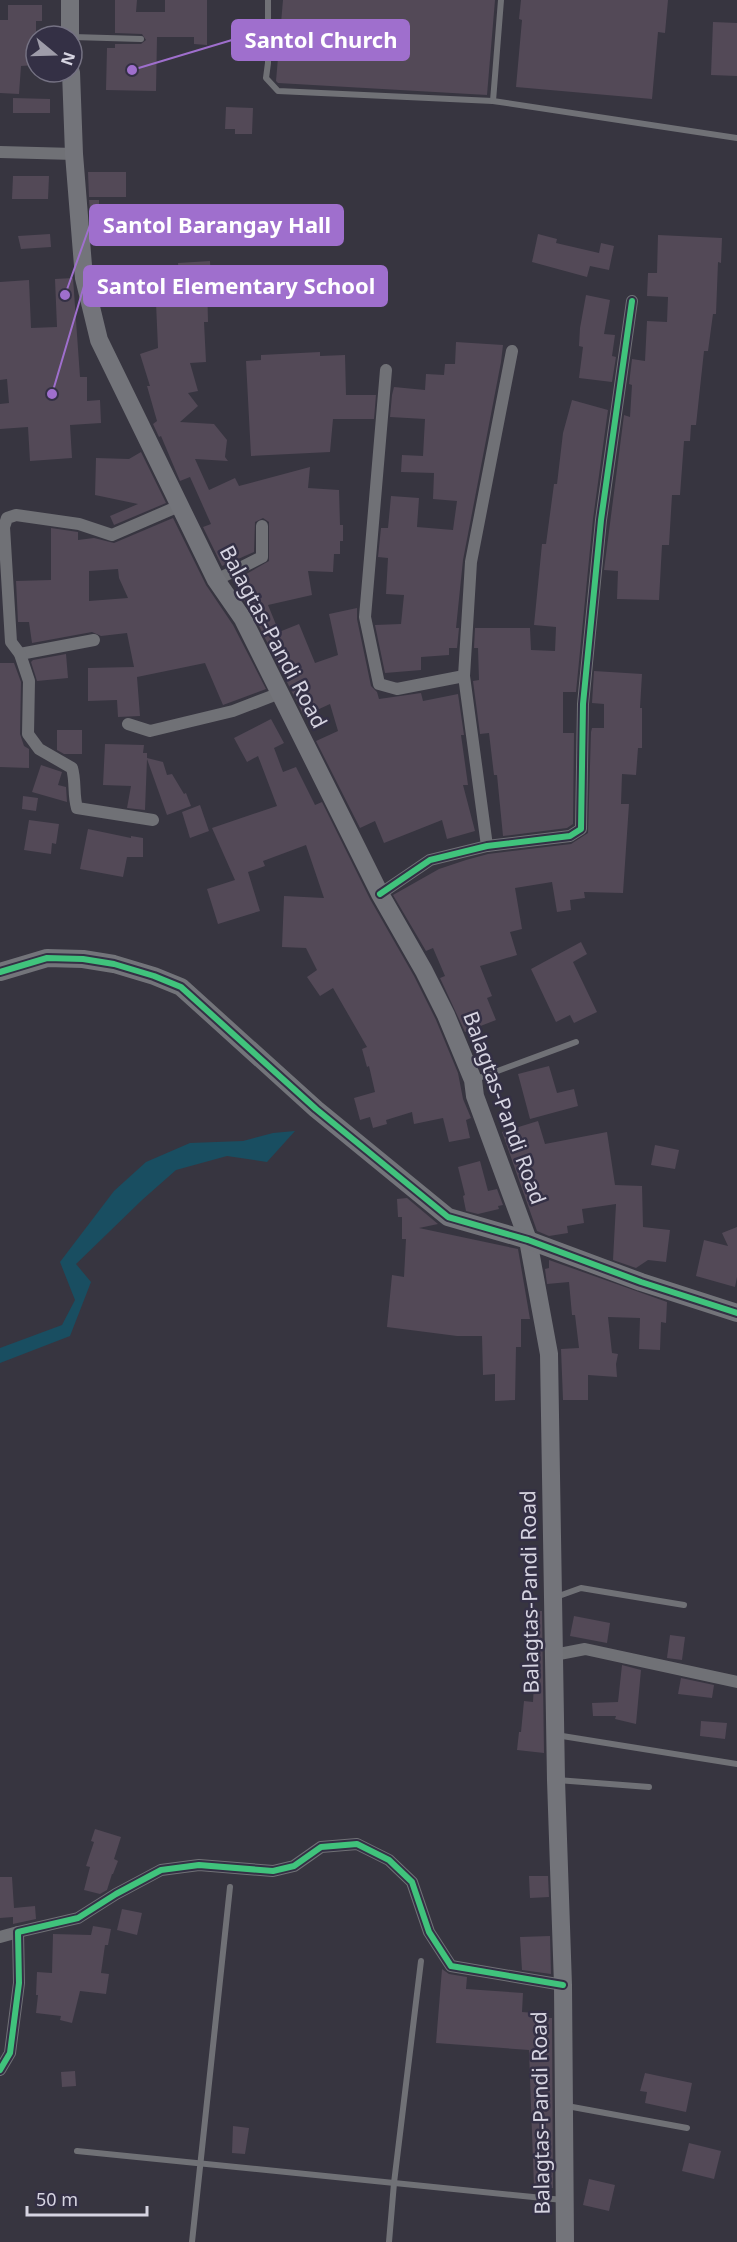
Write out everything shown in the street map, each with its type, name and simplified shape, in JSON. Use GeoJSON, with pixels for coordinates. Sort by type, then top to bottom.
{"type":"FeatureCollection","features":[{"type":"Feature","properties":{"kind":"main road"},"geometry":{"type":"LineString","coordinates":[[70,0],[71,24]]}},
{"type":"Feature","properties":{"kind":"main road","name":"Balagtas-Pandi Road"},"geometry":{"type":"LineString","coordinates":[[71,84],[74,154],[84,278],[96,331],[117,380],[216,580],[243,619],[380,894],[446,1015],[473,1080],[475,1096],[528,1240],[549,1354],[555,1735],[563,1985],[566,2242]]}},
{"type":"Feature","properties":{"kind":"main road"},"geometry":{"type":"LineString","coordinates":[[0,972],[47,958],[83,959],[114,964],[181,987],[316,1109],[448,1217],[528,1240],[641,1282],[737,1313]]}},
{"type":"Feature","properties":{"kind":"street"},"geometry":{"type":"LineString","coordinates":[[0,152],[74,154]]}},
{"type":"Feature","properties":{"kind":"street"},"geometry":{"type":"LineString","coordinates":[[380,894],[430,861],[487,846],[570,836],[580,829],[583,704],[601,520],[632,301]]}},
{"type":"Feature","properties":{"kind":"street"},"geometry":{"type":"LineString","coordinates":[[487,846],[464,676],[471,562],[512,351]]}},
{"type":"Feature","properties":{"kind":"street"},"geometry":{"type":"LineString","coordinates":[[386,370],[365,617],[379,684],[397,689],[464,676]]}},
{"type":"Feature","properties":{"kind":"street"},"geometry":{"type":"LineString","coordinates":[[153,820],[77,808],[74,798],[76,782],[72,768],[39,749],[28,734],[29,681],[20,654],[11,642],[4,527],[7,518],[16,515],[79,524],[112,535],[179,506]]}},
{"type":"Feature","properties":{"kind":"street"},"geometry":{"type":"LineString","coordinates":[[216,580],[262,557],[262,526]]}},
{"type":"Feature","properties":{"kind":"street"},"geometry":{"type":"LineString","coordinates":[[20,654],[94,640]]}},
{"type":"Feature","properties":{"kind":"street"},"geometry":{"type":"LineString","coordinates":[[128,724],[150,731],[233,711],[280,693]]}},
{"type":"Feature","properties":{"kind":"street"},"geometry":{"type":"LineString","coordinates":[[554,1655],[585,1649],[737,1682]]}},
{"type":"Feature","properties":{"kind":"street"},"geometry":{"type":"LineString","coordinates":[[0,1937],[78,1918],[161,1870],[199,1865],[273,1871],[294,1866],[321,1847],[357,1844],[389,1860],[412,1882],[429,1932],[451,1966],[563,1985]]}},
{"type":"Feature","properties":{"kind":"street"},"geometry":{"type":"LineString","coordinates":[[0,2070],[10,2053],[18,1995],[18,1932]]}},
{"type":"Feature","properties":{"kind":"lane"},"geometry":{"type":"LineString","coordinates":[[268,0],[266,78],[278,91],[493,100],[737,138]]}},
{"type":"Feature","properties":{"kind":"lane"},"geometry":{"type":"LineString","coordinates":[[493,100],[501,0]]}},
{"type":"Feature","properties":{"kind":"lane"},"geometry":{"type":"LineString","coordinates":[[84,37],[141,39]]}},
{"type":"Feature","properties":{"kind":"lane"},"geometry":{"type":"LineString","coordinates":[[473,1080],[576,1042]]}},
{"type":"Feature","properties":{"kind":"lane"},"geometry":{"type":"LineString","coordinates":[[553,1598],[581,1588],[684,1605]]}},
{"type":"Feature","properties":{"kind":"lane"},"geometry":{"type":"LineString","coordinates":[[555,1735],[737,1764]]}},
{"type":"Feature","properties":{"kind":"lane"},"geometry":{"type":"LineString","coordinates":[[556,1780],[649,1787]]}},
{"type":"Feature","properties":{"kind":"lane"},"geometry":{"type":"LineString","coordinates":[[192,2242],[230,1887]]}},
{"type":"Feature","properties":{"kind":"lane"},"geometry":{"type":"LineString","coordinates":[[389,2242],[421,1961]]}},
{"type":"Feature","properties":{"kind":"lane"},"geometry":{"type":"LineString","coordinates":[[563,2106],[687,2128]]}},
{"type":"Feature","properties":{"kind":"lane"},"geometry":{"type":"LineString","coordinates":[[77,2151],[565,2200]]}},
{"type":"Feature","properties":{"kind":"water"},"geometry":{"type":"Polygon","coordinates":[[[295,1131],[267,1162],[227,1156],[176,1170],[76,1264],[91,1282],[70,1336],[0,1363],[0,1348],[62,1325],[75,1300],[60,1262],[114,1191],[146,1162],[190,1143],[243,1141],[273,1133],[295,1131]]]}},
{"type":"Feature","properties":{"kind":"building"},"geometry":{"type":"Polygon","coordinates":[[[115,0],[137,0],[136,12],[165,12],[165,0],[207,0],[207,45],[194,44],[194,37],[157,37],[156,91],[106,90],[107,48],[115,48],[115,44],[141,44],[146,40],[142,34],[115,33],[115,0]]]}},
{"type":"Feature","properties":{"kind":"building"},"geometry":{"type":"Polygon","coordinates":[[[283,0],[495,0],[487,95],[278,83],[276,81],[283,0]]]}},
{"type":"Feature","properties":{"kind":"building"},"geometry":{"type":"Polygon","coordinates":[[[521,0],[668,0],[665,33],[658,32],[652,99],[516,87],[522,20],[519,19],[521,0]]]}},
{"type":"Feature","properties":{"kind":"building"},"geometry":{"type":"Polygon","coordinates":[[[8,5],[42,5],[42,21],[36,21],[36,24],[24,24],[24,66],[21,66],[19,94],[0,93],[0,20],[8,20],[8,5]]]}},
{"type":"Feature","properties":{"kind":"building"},"geometry":{"type":"Polygon","coordinates":[[[713,22],[737,23],[737,76],[711,75],[713,22]]]}},
{"type":"Feature","properties":{"kind":"building"},"geometry":{"type":"Polygon","coordinates":[[[13,98],[50,99],[50,113],[13,113],[13,98]]]}},
{"type":"Feature","properties":{"kind":"building"},"geometry":{"type":"Polygon","coordinates":[[[226,107],[253,108],[252,134],[235,134],[235,129],[225,129],[226,107]]]}},
{"type":"Feature","properties":{"kind":"building"},"geometry":{"type":"Polygon","coordinates":[[[88,172],[126,172],[126,197],[89,197],[88,172]]]}},
{"type":"Feature","properties":{"kind":"building"},"geometry":{"type":"Polygon","coordinates":[[[13,176],[49,176],[48,199],[12,199],[13,176]]]}},
{"type":"Feature","properties":{"kind":"building"},"geometry":{"type":"Polygon","coordinates":[[[89,200],[99,200],[99,222],[91,222],[89,200]]]}},
{"type":"Feature","properties":{"kind":"building"},"geometry":{"type":"Polygon","coordinates":[[[50,234],[51,247],[21,249],[18,236],[50,234]]]}},
{"type":"Feature","properties":{"kind":"building"},"geometry":{"type":"Polygon","coordinates":[[[538,234],[557,239],[556,243],[599,253],[601,243],[614,246],[609,270],[590,266],[587,277],[532,262],[538,234]]]}},
{"type":"Feature","properties":{"kind":"building"},"geometry":{"type":"Polygon","coordinates":[[[658,235],[722,238],[721,263],[718,262],[716,314],[713,314],[708,351],[704,351],[696,425],[691,425],[690,441],[684,441],[680,495],[672,495],[669,545],[662,545],[659,600],[617,599],[618,571],[604,570],[624,415],[630,417],[632,385],[629,384],[632,359],[645,361],[647,321],[667,322],[668,297],[647,296],[648,273],[657,273],[658,235]]]}},
{"type":"Feature","properties":{"kind":"building"},"geometry":{"type":"Polygon","coordinates":[[[210,261],[211,281],[207,281],[208,322],[204,322],[206,362],[190,363],[198,391],[188,393],[198,406],[180,422],[214,424],[227,440],[225,457],[228,461],[195,459],[209,490],[235,478],[239,486],[310,467],[308,488],[339,490],[343,541],[340,541],[340,554],[334,554],[333,572],[308,571],[312,595],[268,605],[279,632],[299,624],[315,663],[338,655],[329,614],[357,608],[357,619],[371,686],[377,692],[379,699],[421,693],[423,701],[458,694],[468,785],[463,785],[475,831],[447,839],[442,820],[384,843],[375,821],[360,828],[316,741],[338,731],[330,704],[304,716],[253,614],[242,598],[248,595],[241,577],[269,561],[269,522],[263,518],[255,522],[254,552],[222,566],[203,527],[211,524],[190,477],[180,481],[161,436],[159,437],[153,424],[157,421],[147,386],[150,386],[140,354],[158,348],[155,280],[179,278],[178,263],[210,261]]]}},
{"type":"Feature","properties":{"kind":"building"},"geometry":{"type":"Polygon","coordinates":[[[73,278],[80,377],[87,377],[87,401],[100,400],[101,423],[70,425],[72,458],[30,461],[28,427],[0,429],[0,404],[9,403],[7,379],[0,380],[0,282],[29,280],[31,328],[57,327],[55,279],[73,278]]]}},
{"type":"Feature","properties":{"kind":"building"},"geometry":{"type":"Polygon","coordinates":[[[586,295],[610,300],[604,334],[615,335],[612,356],[616,357],[612,382],[579,378],[583,347],[579,346],[580,328],[586,295]]]}},
{"type":"Feature","properties":{"kind":"building"},"geometry":{"type":"Polygon","coordinates":[[[456,342],[503,345],[463,560],[456,628],[459,628],[457,648],[449,648],[449,655],[421,657],[421,670],[385,673],[375,625],[401,624],[404,595],[386,594],[388,558],[378,557],[381,528],[388,528],[391,496],[419,498],[417,527],[453,530],[457,501],[433,499],[434,473],[401,472],[402,455],[423,456],[425,419],[390,417],[392,395],[394,387],[425,390],[426,374],[444,375],[445,364],[455,364],[456,342]]]}},
{"type":"Feature","properties":{"kind":"building"},"geometry":{"type":"Polygon","coordinates":[[[320,352],[320,356],[345,355],[346,395],[376,395],[374,419],[333,419],[330,452],[251,456],[246,361],[261,360],[261,355],[320,352]]]}},
{"type":"Feature","properties":{"kind":"building"},"geometry":{"type":"Polygon","coordinates":[[[572,400],[608,410],[593,519],[576,692],[563,692],[563,733],[574,733],[573,824],[567,828],[503,836],[497,775],[494,775],[489,733],[480,734],[473,681],[479,680],[478,648],[474,648],[475,628],[530,628],[531,650],[555,651],[556,627],[534,625],[542,544],[546,544],[563,433],[572,400]]]}},
{"type":"Feature","properties":{"kind":"building"},"geometry":{"type":"Polygon","coordinates":[[[141,452],[166,503],[114,525],[110,516],[138,504],[95,495],[96,458],[129,459],[141,452]]]}},
{"type":"Feature","properties":{"kind":"building"},"geometry":{"type":"Polygon","coordinates":[[[173,518],[206,585],[233,625],[266,689],[223,705],[205,663],[137,677],[140,716],[118,717],[117,700],[88,701],[88,668],[134,667],[127,633],[101,636],[92,632],[32,643],[29,622],[18,622],[16,581],[51,580],[51,528],[78,532],[78,540],[94,538],[114,543],[173,518]],[[118,569],[89,571],[89,601],[128,598],[119,578],[118,569]]]}},
{"type":"Feature","properties":{"kind":"building"},"geometry":{"type":"Polygon","coordinates":[[[66,654],[68,678],[37,681],[31,662],[33,660],[66,654]]]}},
{"type":"Feature","properties":{"kind":"building"},"geometry":{"type":"Polygon","coordinates":[[[0,663],[14,663],[21,682],[20,734],[24,746],[29,749],[29,768],[0,767],[0,663]]]}},
{"type":"Feature","properties":{"kind":"building"},"geometry":{"type":"Polygon","coordinates":[[[594,671],[642,674],[640,708],[642,708],[642,748],[638,748],[636,775],[622,774],[621,804],[629,804],[623,893],[584,892],[585,898],[570,900],[571,910],[557,912],[552,882],[515,888],[522,929],[510,932],[517,955],[480,966],[492,996],[487,998],[496,1020],[465,1032],[440,978],[445,976],[433,948],[426,951],[393,895],[439,869],[466,860],[488,854],[571,844],[588,833],[591,732],[592,728],[604,728],[604,704],[592,703],[594,671]]]}},
{"type":"Feature","properties":{"kind":"building"},"geometry":{"type":"Polygon","coordinates":[[[271,719],[284,743],[274,748],[283,772],[296,767],[315,805],[322,802],[370,899],[436,1020],[458,1073],[463,1099],[471,1118],[466,1120],[470,1138],[449,1142],[443,1118],[414,1124],[412,1112],[386,1120],[387,1124],[373,1128],[370,1117],[360,1120],[354,1098],[375,1092],[362,1049],[367,1047],[333,988],[320,996],[307,977],[317,970],[306,948],[282,947],[284,896],[324,898],[306,845],[263,861],[265,866],[248,872],[260,911],[218,924],[207,889],[235,880],[212,828],[277,806],[258,756],[247,762],[234,738],[271,719]]]}},
{"type":"Feature","properties":{"kind":"building"},"geometry":{"type":"Polygon","coordinates":[[[57,730],[82,730],[82,754],[64,754],[57,750],[57,730]]]}},
{"type":"Feature","properties":{"kind":"building"},"geometry":{"type":"Polygon","coordinates":[[[105,744],[144,745],[143,753],[147,753],[147,758],[163,762],[167,775],[172,774],[184,794],[186,793],[191,806],[167,815],[147,759],[145,810],[127,808],[131,786],[103,785],[105,744]]]}},
{"type":"Feature","properties":{"kind":"building"},"geometry":{"type":"Polygon","coordinates":[[[41,765],[62,772],[58,785],[66,787],[67,802],[32,792],[41,765]]]}},
{"type":"Feature","properties":{"kind":"building"},"geometry":{"type":"Polygon","coordinates":[[[23,796],[38,798],[36,811],[22,809],[23,796]]]}},
{"type":"Feature","properties":{"kind":"building"},"geometry":{"type":"Polygon","coordinates":[[[200,805],[209,831],[190,838],[182,812],[200,805]]]}},
{"type":"Feature","properties":{"kind":"building"},"geometry":{"type":"Polygon","coordinates":[[[29,820],[59,824],[56,844],[52,843],[51,854],[24,850],[29,820]]]}},
{"type":"Feature","properties":{"kind":"building"},"geometry":{"type":"Polygon","coordinates":[[[88,829],[131,838],[131,836],[143,838],[143,857],[127,857],[123,877],[80,869],[88,829]]]}},
{"type":"Feature","properties":{"kind":"building"},"geometry":{"type":"Polygon","coordinates":[[[581,942],[587,954],[573,962],[597,1012],[574,1023],[570,1015],[556,1022],[531,969],[581,942]]]}},
{"type":"Feature","properties":{"kind":"building"},"geometry":{"type":"Polygon","coordinates":[[[549,1066],[557,1093],[574,1089],[578,1106],[530,1119],[518,1074],[549,1066]]]}},
{"type":"Feature","properties":{"kind":"building"},"geometry":{"type":"Polygon","coordinates":[[[538,1121],[545,1144],[607,1132],[615,1185],[642,1186],[643,1227],[670,1230],[666,1262],[648,1260],[636,1268],[613,1260],[616,1204],[582,1209],[584,1223],[567,1226],[568,1233],[549,1236],[537,1231],[502,1132],[538,1121]]]}},
{"type":"Feature","properties":{"kind":"building"},"geometry":{"type":"Polygon","coordinates":[[[655,1145],[679,1150],[675,1169],[651,1165],[655,1145]]]}},
{"type":"Feature","properties":{"kind":"building"},"geometry":{"type":"Polygon","coordinates":[[[480,1161],[488,1191],[497,1189],[503,1205],[498,1206],[499,1209],[478,1214],[466,1211],[463,1196],[465,1195],[458,1167],[480,1161]]]}},
{"type":"Feature","properties":{"kind":"building"},"geometry":{"type":"Polygon","coordinates":[[[407,1198],[438,1224],[419,1228],[518,1249],[530,1319],[521,1319],[521,1347],[516,1347],[515,1400],[495,1401],[495,1374],[483,1375],[482,1336],[457,1336],[387,1327],[392,1275],[404,1277],[406,1239],[402,1239],[402,1217],[398,1217],[397,1199],[407,1198]]]}},
{"type":"Feature","properties":{"kind":"building"},"geometry":{"type":"Polygon","coordinates":[[[737,1227],[735,1287],[696,1276],[704,1240],[728,1246],[722,1233],[737,1227]]]}},
{"type":"Feature","properties":{"kind":"building"},"geometry":{"type":"Polygon","coordinates":[[[549,1260],[667,1302],[666,1323],[661,1322],[660,1350],[639,1349],[640,1318],[608,1317],[612,1353],[618,1354],[617,1377],[588,1375],[588,1400],[563,1400],[561,1349],[579,1348],[575,1315],[572,1315],[569,1282],[547,1284],[545,1269],[549,1268],[549,1260]]]}},
{"type":"Feature","properties":{"kind":"building"},"geometry":{"type":"Polygon","coordinates":[[[538,1611],[542,1611],[544,1753],[517,1750],[524,1701],[533,1702],[535,1664],[530,1664],[530,1635],[537,1634],[538,1611]]]}},
{"type":"Feature","properties":{"kind":"building"},"geometry":{"type":"Polygon","coordinates":[[[574,1616],[610,1623],[607,1643],[570,1636],[574,1616]]]}},
{"type":"Feature","properties":{"kind":"building"},"geometry":{"type":"Polygon","coordinates":[[[670,1635],[685,1637],[682,1660],[667,1658],[670,1635]]]}},
{"type":"Feature","properties":{"kind":"building"},"geometry":{"type":"Polygon","coordinates":[[[622,1665],[641,1670],[636,1724],[615,1719],[616,1716],[593,1716],[592,1703],[618,1702],[622,1665]]]}},
{"type":"Feature","properties":{"kind":"building"},"geometry":{"type":"Polygon","coordinates":[[[681,1678],[714,1685],[712,1698],[678,1694],[681,1678]]]}},
{"type":"Feature","properties":{"kind":"building"},"geometry":{"type":"Polygon","coordinates":[[[701,1721],[727,1723],[725,1739],[700,1736],[701,1721]]]}},
{"type":"Feature","properties":{"kind":"building"},"geometry":{"type":"Polygon","coordinates":[[[95,1829],[121,1837],[114,1859],[118,1861],[107,1890],[100,1894],[84,1890],[90,1867],[86,1866],[94,1842],[91,1841],[95,1829]]]}},
{"type":"Feature","properties":{"kind":"building"},"geometry":{"type":"Polygon","coordinates":[[[529,1876],[548,1876],[549,1897],[530,1898],[529,1876]]]}},
{"type":"Feature","properties":{"kind":"building"},"geometry":{"type":"Polygon","coordinates":[[[0,1877],[12,1877],[14,1908],[35,1906],[36,1919],[13,1924],[13,1917],[0,1918],[0,1877]]]}},
{"type":"Feature","properties":{"kind":"building"},"geometry":{"type":"Polygon","coordinates":[[[122,1909],[142,1913],[137,1935],[117,1930],[122,1909]]]}},
{"type":"Feature","properties":{"kind":"building"},"geometry":{"type":"Polygon","coordinates":[[[93,1926],[111,1929],[108,1945],[105,1945],[101,1973],[109,1974],[106,1994],[80,1991],[72,2023],[60,2020],[61,2016],[36,2013],[37,1972],[52,1973],[53,1934],[91,1935],[93,1926]]]}},
{"type":"Feature","properties":{"kind":"building"},"geometry":{"type":"Polygon","coordinates":[[[550,1936],[551,1974],[522,1970],[520,1937],[550,1936]]]}},
{"type":"Feature","properties":{"kind":"building"},"geometry":{"type":"Polygon","coordinates":[[[442,1969],[449,1974],[467,1977],[466,1989],[523,1993],[522,2012],[547,2014],[547,2018],[552,2018],[553,2188],[534,2188],[529,2050],[436,2043],[442,1969]]]}},
{"type":"Feature","properties":{"kind":"building"},"geometry":{"type":"Polygon","coordinates":[[[75,2071],[76,2086],[62,2087],[61,2072],[75,2071]]]}},
{"type":"Feature","properties":{"kind":"building"},"geometry":{"type":"Polygon","coordinates":[[[645,2073],[692,2083],[686,2112],[645,2103],[647,2092],[640,2091],[645,2073]]]}},
{"type":"Feature","properties":{"kind":"building"},"geometry":{"type":"Polygon","coordinates":[[[233,2126],[249,2128],[245,2154],[232,2153],[233,2126]]]}},
{"type":"Feature","properties":{"kind":"building"},"geometry":{"type":"Polygon","coordinates":[[[689,2143],[721,2151],[714,2179],[682,2171],[689,2143]]]}},
{"type":"Feature","properties":{"kind":"building"},"geometry":{"type":"Polygon","coordinates":[[[589,2179],[615,2185],[609,2211],[583,2205],[589,2179]]]}},
{"type":"Feature","properties":{"kind":"cycle path"},"geometry":{"type":"LineString","coordinates":[[380,894],[430,860],[487,846],[570,836],[581,829],[583,704],[601,520],[632,301]]}},
{"type":"Feature","properties":{"kind":"cycle path"},"geometry":{"type":"LineString","coordinates":[[0,972],[47,958],[83,959],[114,964],[181,987],[316,1109],[448,1217],[528,1240],[641,1282],[737,1313]]}},
{"type":"Feature","properties":{"kind":"cycle path"},"geometry":{"type":"LineString","coordinates":[[0,2070],[10,2053],[19,1983],[18,1932],[78,1918],[161,1870],[199,1865],[273,1871],[294,1866],[321,1847],[357,1844],[389,1860],[412,1882],[429,1932],[451,1966],[563,1985]]}},
{"type":"Feature","properties":{"kind":"place","name":"Santol Church"},"geometry":{"type":"Point","coordinates":[132,70]}},
{"type":"Feature","properties":{"kind":"place","name":"Santol Barangay Hall"},"geometry":{"type":"Point","coordinates":[65,295]}},
{"type":"Feature","properties":{"kind":"place","name":"Santol Elementary School"},"geometry":{"type":"Point","coordinates":[52,394]}}]}
